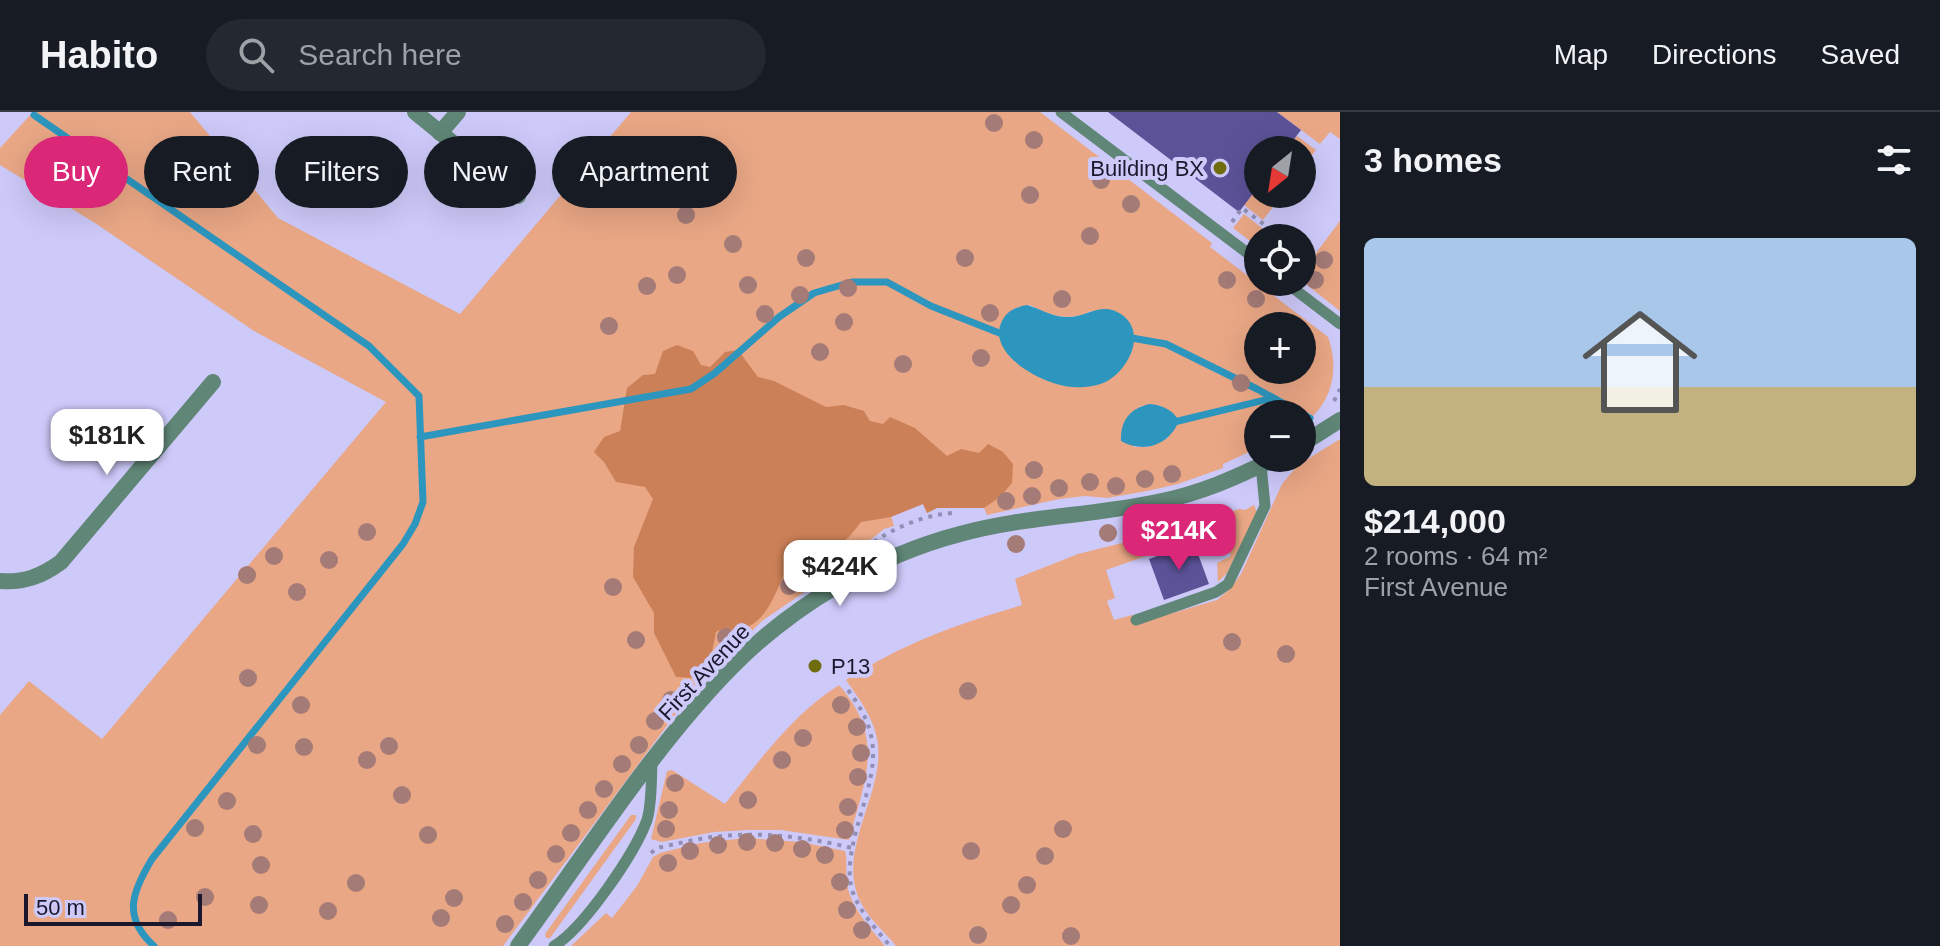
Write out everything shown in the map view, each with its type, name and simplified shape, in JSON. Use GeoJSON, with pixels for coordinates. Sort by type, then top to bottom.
{"type":"FeatureCollection","features":[{"type":"Feature","properties":{"kind":"street"},"geometry":{"type":"LineString","coordinates":[[415,112],[444,136]]}},
{"type":"Feature","properties":{"kind":"street"},"geometry":{"type":"LineString","coordinates":[[440,133],[458,112]]}},
{"type":"Feature","properties":{"kind":"street"},"geometry":{"type":"LineString","coordinates":[[0,581],[26,580],[44,574],[61,562],[213,382]]}},
{"type":"Feature","properties":{"kind":"street"},"geometry":{"type":"LineString","coordinates":[[1316,435],[1340,420]]}},
{"type":"Feature","properties":{"kind":"street","name":"First Avenue"},"geometry":{"type":"LineString","coordinates":[[518,946],[698,704],[775,628],[824,594],[868,569],[959,534],[1016,520],[1158,502],[1220,485],[1248,472]]}},
{"type":"Feature","properties":{"kind":"lane"},"geometry":{"type":"LineString","coordinates":[[1061,112],[1244,250]]}},
{"type":"Feature","properties":{"kind":"lane"},"geometry":{"type":"LineString","coordinates":[[1303,296],[1340,324]]}},
{"type":"Feature","properties":{"kind":"lane"},"geometry":{"type":"LineString","coordinates":[[1136,620],[1216,592],[1228,584],[1265,506],[1268,472]]}},
{"type":"Feature","properties":{"kind":"lane"},"geometry":{"type":"LineString","coordinates":[[554,946],[586,914],[627,858],[648,814],[652,764]]}},
{"type":"Feature","properties":{"kind":"path"},"geometry":{"type":"LineString","coordinates":[[1228,227],[1242,208],[1264,224]]}},
{"type":"Feature","properties":{"kind":"path"},"geometry":{"type":"LineString","coordinates":[[848,690],[867,718],[874,751],[852,848],[850,876],[857,903],[890,946]]}},
{"type":"Feature","properties":{"kind":"path"},"geometry":{"type":"LineString","coordinates":[[645,862],[657,848],[714,837],[781,836],[852,848]]}},
{"type":"Feature","properties":{"kind":"shaded area"},"geometry":{"type":"Polygon","coordinates":[[[33,112],[190,112],[210,136],[144,136],[144,208],[259,208],[259,195],[278,218],[460,314],[552,205],[552,208],[737,208],[737,136],[611,136],[631,112],[1040,112],[1212,243],[1210,247],[1244,273],[1244,296],[1274,296],[1295,312],[1244,312],[1244,384],[1316,384],[1316,328],[1328,337],[1333,374],[1327,397],[1316,412],[1316,400],[1244,400],[1244,454],[1223,464],[1223,468],[1178,484],[1107,498],[1085,496],[1059,499],[987,515],[984,508],[937,508],[927,513],[923,504],[891,516],[894,526],[884,529],[844,561],[847,566],[762,621],[698,684],[503,946],[0,946],[0,715],[29,681],[102,739],[386,402],[254,331],[70,208],[128,208],[128,136],[24,136],[24,180],[0,165],[0,148],[33,112]],[[1030,305],[1007,314],[1008,355],[1045,380],[1077,387],[1118,373],[1132,351],[1091,311],[1075,316],[1045,312],[1030,305]],[[1150,404],[1139,407],[1134,447],[1148,447],[1168,438],[1161,406],[1150,404]]]}},
{"type":"Feature","properties":{"kind":"shaded area"},"geometry":{"type":"Polygon","coordinates":[[[1277,112],[1340,112],[1340,139],[1330,132],[1320,144],[1316,136],[1309,136],[1277,112]]]}},
{"type":"Feature","properties":{"kind":"shaded area"},"geometry":{"type":"Polygon","coordinates":[[[1248,208],[1272,208],[1263,220],[1248,208]]]}},
{"type":"Feature","properties":{"kind":"shaded area"},"geometry":{"type":"Polygon","coordinates":[[[1244,214],[1257,224],[1244,224],[1244,236],[1233,228],[1244,214]]]}},
{"type":"Feature","properties":{"kind":"shaded area"},"geometry":{"type":"Polygon","coordinates":[[[1340,221],[1340,311],[1316,292],[1316,253],[1340,221]]]}},
{"type":"Feature","properties":{"kind":"shaded area"},"geometry":{"type":"Polygon","coordinates":[[[677,345],[693,351],[701,365],[710,367],[725,352],[738,350],[758,377],[774,381],[826,407],[844,405],[864,411],[870,421],[883,424],[890,417],[915,428],[947,456],[961,449],[979,453],[988,444],[1003,452],[1013,464],[1012,483],[1000,497],[984,508],[937,508],[927,513],[923,504],[891,517],[861,522],[849,537],[797,577],[786,570],[769,606],[757,621],[740,629],[716,632],[710,662],[694,678],[676,677],[654,633],[654,613],[633,577],[634,547],[653,499],[645,487],[616,482],[594,452],[604,437],[620,431],[627,388],[643,375],[655,374],[663,351],[677,345]]]}},
{"type":"Feature","properties":{"kind":"shaded area"},"geometry":{"type":"Polygon","coordinates":[[[1340,439],[1340,946],[896,946],[864,909],[854,884],[856,844],[874,785],[878,746],[871,719],[846,680],[889,655],[931,636],[1022,605],[1015,579],[1078,554],[1190,526],[1254,505],[1257,512],[1255,517],[1227,573],[1218,582],[1217,563],[1231,556],[1222,534],[1211,537],[1209,534],[1106,570],[1115,598],[1107,601],[1114,620],[1132,615],[1136,624],[1217,600],[1241,574],[1282,484],[1292,472],[1316,472],[1316,454],[1340,439]]]}},
{"type":"Feature","properties":{"kind":"shaded area"},"geometry":{"type":"Polygon","coordinates":[[[839,685],[863,723],[867,742],[865,778],[849,840],[781,830],[714,832],[662,842],[651,839],[667,771],[672,770],[725,804],[791,724],[839,685]]]}},
{"type":"Feature","properties":{"kind":"shaded area"},"geometry":{"type":"Polygon","coordinates":[[[631,815],[636,815],[636,819],[550,938],[546,938],[545,934],[631,815]]]}},
{"type":"Feature","properties":{"kind":"shaded area"},"geometry":{"type":"Polygon","coordinates":[[[746,838],[801,842],[845,851],[849,893],[862,917],[885,946],[571,946],[606,913],[612,918],[637,886],[653,857],[700,843],[746,838]]]}},
{"type":"Feature","properties":{"kind":"water"},"geometry":{"type":"Polygon","coordinates":[[[1027,305],[1062,317],[1109,309],[1125,317],[1134,335],[1125,365],[1105,382],[1092,386],[1062,385],[1034,375],[1010,357],[1002,346],[999,334],[1006,315],[1027,305]]]}},
{"type":"Feature","properties":{"kind":"water"},"geometry":{"type":"Polygon","coordinates":[[[1150,404],[1174,414],[1179,421],[1175,429],[1162,441],[1147,447],[1121,441],[1122,427],[1128,416],[1150,404]]]}},
{"type":"Feature","properties":{"kind":"building","name":"Building BX"},"geometry":{"type":"Polygon","coordinates":[[[1108,112],[1277,112],[1301,130],[1296,136],[1244,136],[1244,205],[1239,212],[1108,112]]]}},
{"type":"Feature","properties":{"kind":"building"},"geometry":{"type":"Polygon","coordinates":[[[1194,543],[1209,584],[1164,600],[1149,559],[1194,543]]]}},
{"type":"Feature","properties":{"kind":"waterway"},"geometry":{"type":"LineString","coordinates":[[34,115],[369,346],[419,396],[423,502],[415,524],[403,544],[152,859],[135,893],[134,914],[137,925],[154,946]]}},
{"type":"Feature","properties":{"kind":"waterway"},"geometry":{"type":"LineString","coordinates":[[420,437],[691,389],[715,373],[779,317],[814,293],[852,282],[887,282],[931,306],[1007,336]]}},
{"type":"Feature","properties":{"kind":"waterway"},"geometry":{"type":"LineString","coordinates":[[1126,337],[1166,344],[1277,400]]}},
{"type":"Feature","properties":{"kind":"waterway"},"geometry":{"type":"LineString","coordinates":[[1170,423],[1273,398]]}},
{"type":"Feature","properties":{"kind":"place","name":"Building BX"},"geometry":{"type":"Point","coordinates":[1220,168]}},
{"type":"Feature","properties":{"kind":"place","name":"P13"},"geometry":{"type":"Point","coordinates":[815,666]}}]}
